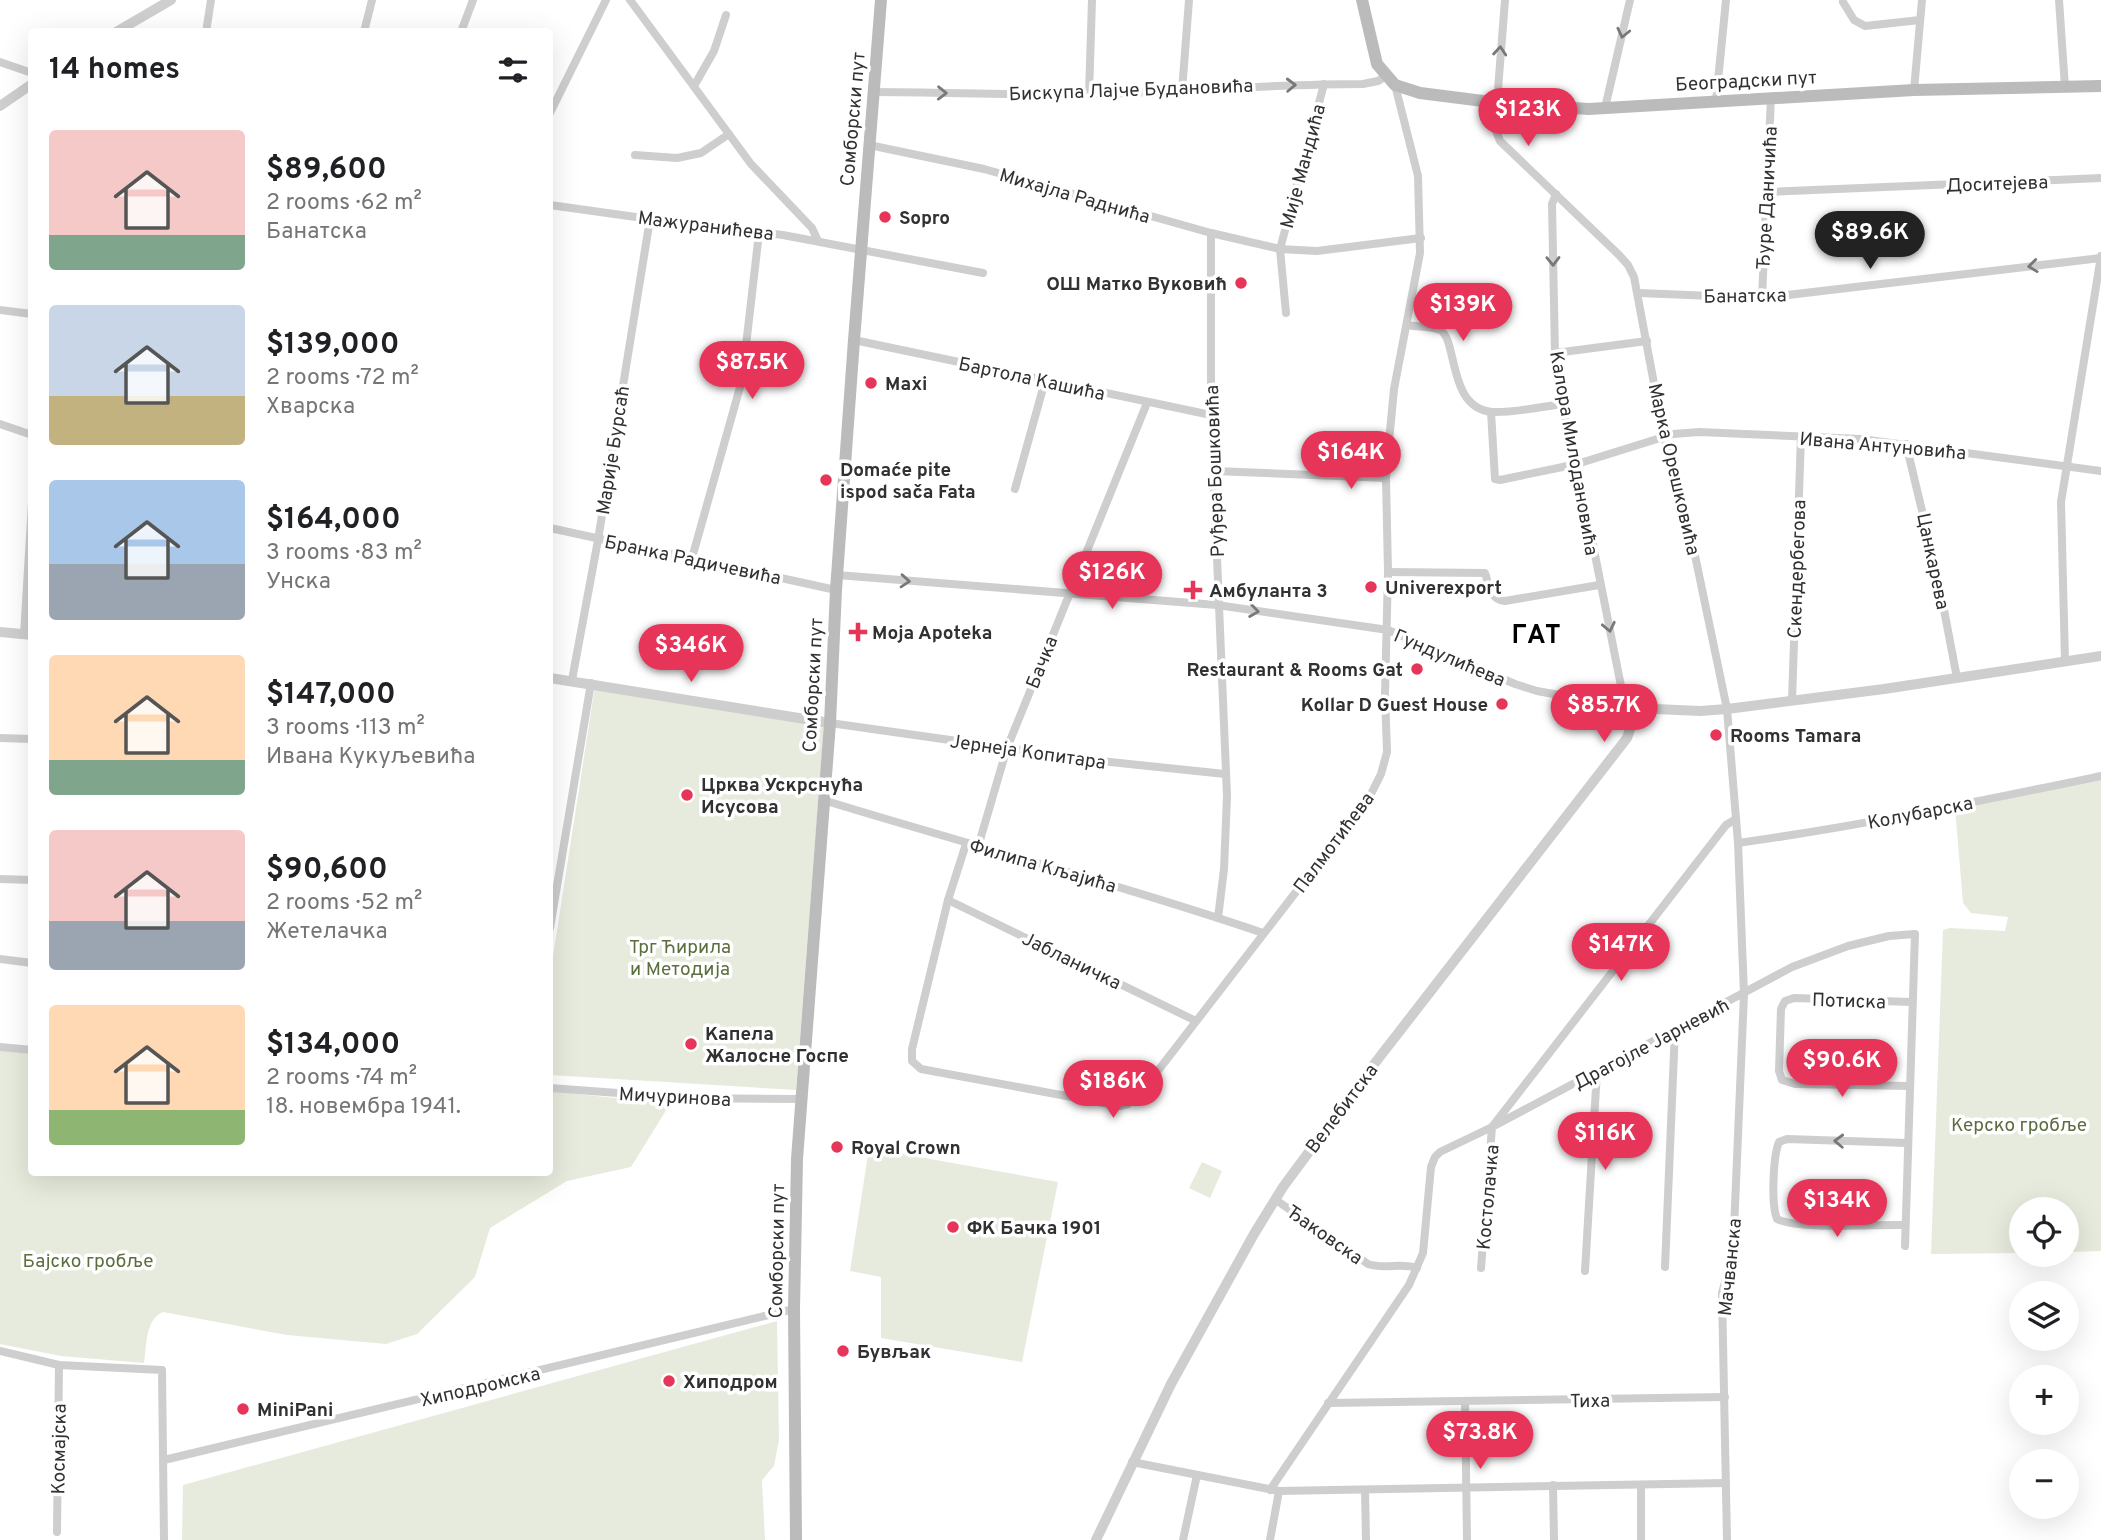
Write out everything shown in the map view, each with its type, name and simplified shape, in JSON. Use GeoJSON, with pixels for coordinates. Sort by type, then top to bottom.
{"type":"FeatureCollection","features":[{"type":"Feature","properties":{"kind":"main road","name":"Сомборски пут"},"geometry":{"type":"LineString","coordinates":[[796,1540],[794,1309],[800,1099],[830,723],[837,575],[881,0]]}},
{"type":"Feature","properties":{"kind":"main road"},"geometry":{"type":"LineString","coordinates":[[1362,0],[1374,54],[1390,81]]}},
{"type":"Feature","properties":{"kind":"main road","name":"Београдски пут"},"geometry":{"type":"LineString","coordinates":[[1390,81],[1420,93],[1558,108],[1605,108],[1914,90],[2101,86]]}},
{"type":"Feature","properties":{"kind":"street"},"geometry":{"type":"LineString","coordinates":[[123,28],[170,0]]}},
{"type":"Feature","properties":{"kind":"street"},"geometry":{"type":"LineString","coordinates":[[207,28],[211,0]]}},
{"type":"Feature","properties":{"kind":"street"},"geometry":{"type":"LineString","coordinates":[[365,28],[372,0]]}},
{"type":"Feature","properties":{"kind":"street"},"geometry":{"type":"LineString","coordinates":[[462,28],[473,0]]}},
{"type":"Feature","properties":{"kind":"street"},"geometry":{"type":"LineString","coordinates":[[553,107],[606,0]]}},
{"type":"Feature","properties":{"kind":"street"},"geometry":{"type":"LineString","coordinates":[[631,0],[751,164],[812,228],[818,241]]}},
{"type":"Feature","properties":{"kind":"street"},"geometry":{"type":"LineString","coordinates":[[1089,94],[1092,0]]}},
{"type":"Feature","properties":{"kind":"street"},"geometry":{"type":"LineString","coordinates":[[1182,91],[1189,0]]}},
{"type":"Feature","properties":{"kind":"street","name":"Марка Орешковића"},"geometry":{"type":"LineString","coordinates":[[1505,0],[1495,103],[1495,128],[1500,141],[1628,265],[1639,293],[1664,437],[1687,517],[1727,709],[1738,843],[1744,994]]}},
{"type":"Feature","properties":{"kind":"street"},"geometry":{"type":"LineString","coordinates":[[1605,108],[1630,0]]}},
{"type":"Feature","properties":{"kind":"street"},"geometry":{"type":"LineString","coordinates":[[1716,101],[1726,0]]}},
{"type":"Feature","properties":{"kind":"street"},"geometry":{"type":"LineString","coordinates":[[1914,90],[1922,0]]}},
{"type":"Feature","properties":{"kind":"street"},"geometry":{"type":"LineString","coordinates":[[2059,0],[2065,86]]}},
{"type":"Feature","properties":{"kind":"street"},"geometry":{"type":"LineString","coordinates":[[1843,2],[1854,20],[1865,26],[1920,20]]}},
{"type":"Feature","properties":{"kind":"street"},"geometry":{"type":"LineString","coordinates":[[694,86],[714,51],[726,15]]}},
{"type":"Feature","properties":{"kind":"street"},"geometry":{"type":"LineString","coordinates":[[0,62],[28,72]]}},
{"type":"Feature","properties":{"kind":"street","name":"Бискупа Лајче Будановића"},"geometry":{"type":"LineString","coordinates":[[874,92],[1089,94],[1390,81]]}},
{"type":"Feature","properties":{"kind":"street","name":"Палмотићева"},"geometry":{"type":"LineString","coordinates":[[948,900],[912,1049],[912,1062],[921,1069],[1120,1106],[1128,1104],[1147,1085],[1370,796],[1381,774],[1387,752],[1386,478],[1394,389],[1420,238],[1418,176],[1390,81]]}},
{"type":"Feature","properties":{"kind":"street","name":"Мије Мандића"},"geometry":{"type":"LineString","coordinates":[[1280,249],[1324,84]]}},
{"type":"Feature","properties":{"kind":"street"},"geometry":{"type":"LineString","coordinates":[[0,106],[28,87]]}},
{"type":"Feature","properties":{"kind":"street","name":"Ђуре Даничића"},"geometry":{"type":"LineString","coordinates":[[1762,298],[1771,97]]}},
{"type":"Feature","properties":{"kind":"street"},"geometry":{"type":"LineString","coordinates":[[635,155],[677,158],[701,153],[729,134]]}},
{"type":"Feature","properties":{"kind":"street","name":"Михајла Раднића"},"geometry":{"type":"LineString","coordinates":[[869,145],[984,169],[1211,233],[1280,249],[1317,251],[1420,238]]}},
{"type":"Feature","properties":{"kind":"street","name":"Доситејева"},"geometry":{"type":"LineString","coordinates":[[1766,192],[2101,178]]}},
{"type":"Feature","properties":{"kind":"street","name":"Калора Милодановића"},"geometry":{"type":"LineString","coordinates":[[1556,194],[1552,204],[1555,353],[1562,404],[1577,464],[1621,686],[1633,708]]}},
{"type":"Feature","properties":{"kind":"street","name":"Мажуранићева"},"geometry":{"type":"LineString","coordinates":[[553,205],[818,241],[983,273]]}},
{"type":"Feature","properties":{"kind":"street","name":"Марије Бурсаћ"},"geometry":{"type":"LineString","coordinates":[[572,680],[598,540],[650,219]]}},
{"type":"Feature","properties":{"kind":"street"},"geometry":{"type":"LineString","coordinates":[[692,558],[742,380],[759,233]]}},
{"type":"Feature","properties":{"kind":"street","name":"Руђера Бошковића"},"geometry":{"type":"LineString","coordinates":[[1211,233],[1211,415],[1226,826],[1218,918]]}},
{"type":"Feature","properties":{"kind":"street"},"geometry":{"type":"LineString","coordinates":[[1280,249],[1286,313]]}},
{"type":"Feature","properties":{"kind":"street"},"geometry":{"type":"LineString","coordinates":[[2065,661],[2061,502],[2101,257]]}},
{"type":"Feature","properties":{"kind":"street","name":"Банатска"},"geometry":{"type":"LineString","coordinates":[[1639,293],[1762,298],[2101,257]]}},
{"type":"Feature","properties":{"kind":"street"},"geometry":{"type":"LineString","coordinates":[[0,310],[28,314]]}},
{"type":"Feature","properties":{"kind":"street"},"geometry":{"type":"LineString","coordinates":[[1407,325],[1443,332],[1447,338],[1455,377],[1464,394],[1478,407],[1490,412],[1562,404]]}},
{"type":"Feature","properties":{"kind":"street","name":"Бартола Кашића"},"geometry":{"type":"LineString","coordinates":[[854,340],[1211,415]]}},
{"type":"Feature","properties":{"kind":"street"},"geometry":{"type":"LineString","coordinates":[[1555,353],[1647,341]]}},
{"type":"Feature","properties":{"kind":"street"},"geometry":{"type":"LineString","coordinates":[[1014,489],[1045,381]]}},
{"type":"Feature","properties":{"kind":"street","name":"Бачка"},"geometry":{"type":"LineString","coordinates":[[978,847],[1007,748],[1147,403]]}},
{"type":"Feature","properties":{"kind":"street","name":"Ивана Антуновића"},"geometry":{"type":"LineString","coordinates":[[1490,412],[1495,479],[1500,480],[1577,464],[1664,437],[1699,432],[1906,444],[2101,471]]}},
{"type":"Feature","properties":{"kind":"street"},"geometry":{"type":"LineString","coordinates":[[0,424],[28,434]]}},
{"type":"Feature","properties":{"kind":"street","name":"Скендербегова"},"geometry":{"type":"LineString","coordinates":[[1792,701],[1801,436]]}},
{"type":"Feature","properties":{"kind":"street","name":"Цанкарева"},"geometry":{"type":"LineString","coordinates":[[1906,444],[1918,485],[1957,678]]}},
{"type":"Feature","properties":{"kind":"street"},"geometry":{"type":"LineString","coordinates":[[1214,471],[1386,478]]}},
{"type":"Feature","properties":{"kind":"street","name":"Бранка Радичевића"},"geometry":{"type":"LineString","coordinates":[[553,529],[836,590]]}},
{"type":"Feature","properties":{"kind":"street"},"geometry":{"type":"LineString","coordinates":[[1388,572],[1485,573],[1493,597],[1498,601],[1599,585]]}},
{"type":"Feature","properties":{"kind":"street","name":"Гундулићева"},"geometry":{"type":"LineString","coordinates":[[837,575],[1217,605],[1388,630],[1515,684],[1546,693],[1633,708],[1700,711],[1727,709],[2101,656]]}},
{"type":"Feature","properties":{"kind":"street"},"geometry":{"type":"LineString","coordinates":[[0,632],[28,635]]}},
{"type":"Feature","properties":{"kind":"street"},"geometry":{"type":"LineString","coordinates":[[553,678],[830,723]]}},
{"type":"Feature","properties":{"kind":"street"},"geometry":{"type":"LineString","coordinates":[[554,875],[592,683]]}},
{"type":"Feature","properties":{"kind":"street","name":"Велебитска"},"geometry":{"type":"LineString","coordinates":[[1096,1540],[1171,1384],[1276,1200],[1368,1072],[1627,738],[1634,718],[1633,708]]}},
{"type":"Feature","properties":{"kind":"street","name":"Јернеја Копитара"},"geometry":{"type":"LineString","coordinates":[[830,723],[1146,767],[1225,774]]}},
{"type":"Feature","properties":{"kind":"street"},"geometry":{"type":"LineString","coordinates":[[0,737],[28,739]]}},
{"type":"Feature","properties":{"kind":"street","name":"Колубарска"},"geometry":{"type":"LineString","coordinates":[[1738,843],[1908,815],[2101,776]]}},
{"type":"Feature","properties":{"kind":"street","name":"Филипа Кљајића"},"geometry":{"type":"LineString","coordinates":[[823,800],[966,844],[1094,878],[1263,933]]}},
{"type":"Feature","properties":{"kind":"street"},"geometry":{"type":"LineString","coordinates":[[1492,1127],[1726,825],[1736,819]]}},
{"type":"Feature","properties":{"kind":"street"},"geometry":{"type":"LineString","coordinates":[[948,900],[966,844]]}},
{"type":"Feature","properties":{"kind":"street"},"geometry":{"type":"LineString","coordinates":[[0,879],[28,880]]}},
{"type":"Feature","properties":{"kind":"street","name":"Јабланичка"},"geometry":{"type":"LineString","coordinates":[[948,900],[1196,1021]]}},
{"type":"Feature","properties":{"kind":"street","name":"Драгојле Јарневић"},"geometry":{"type":"LineString","coordinates":[[1274,1490],[1328,1403],[1409,1285],[1423,1253],[1432,1167],[1435,1157],[1443,1150],[1492,1127],[1792,967],[1848,946],[1889,936],[1914,934],[1911,1002]]}},
{"type":"Feature","properties":{"kind":"street"},"geometry":{"type":"LineString","coordinates":[[0,959],[28,962]]}},
{"type":"Feature","properties":{"kind":"street","name":"Мачванска"},"geometry":{"type":"LineString","coordinates":[[1727,1540],[1722,1293],[1733,1253],[1744,994]]}},
{"type":"Feature","properties":{"kind":"street","name":"Потиска"},"geometry":{"type":"LineString","coordinates":[[1910,1086],[1795,1084],[1782,1080],[1779,1070],[1781,1009],[1785,1001],[1794,998],[1911,1002]]}},
{"type":"Feature","properties":{"kind":"street"},"geometry":{"type":"LineString","coordinates":[[1905,1246],[1911,1002]]}},
{"type":"Feature","properties":{"kind":"street"},"geometry":{"type":"LineString","coordinates":[[1665,1267],[1675,1029]]}},
{"type":"Feature","properties":{"kind":"street"},"geometry":{"type":"LineString","coordinates":[[0,1047],[28,1050]]}},
{"type":"Feature","properties":{"kind":"street"},"geometry":{"type":"LineString","coordinates":[[1584,1271],[1597,1071]]}},
{"type":"Feature","properties":{"kind":"street","name":"Мичуринова"},"geometry":{"type":"LineString","coordinates":[[553,1088],[686,1098],[800,1099]]}},
{"type":"Feature","properties":{"kind":"street"},"geometry":{"type":"LineString","coordinates":[[1517,1094],[1520,1103],[1527,1108]]}},
{"type":"Feature","properties":{"kind":"street","name":"Костолачка"},"geometry":{"type":"LineString","coordinates":[[1481,1268],[1492,1127]]}},
{"type":"Feature","properties":{"kind":"street"},"geometry":{"type":"LineString","coordinates":[[1904,1224],[1810,1224],[1789,1223],[1777,1219],[1776,1155],[1779,1142],[1798,1138],[1907,1143]]}},
{"type":"Feature","properties":{"kind":"street","name":"Ђаковска"},"geometry":{"type":"LineString","coordinates":[[1276,1200],[1368,1264],[1417,1268]]}},
{"type":"Feature","properties":{"kind":"street","name":"Хиподромска"},"geometry":{"type":"LineString","coordinates":[[164,1460],[794,1309]]}},
{"type":"Feature","properties":{"kind":"street"},"geometry":{"type":"LineString","coordinates":[[0,1351],[60,1365],[162,1370],[164,1540]]}},
{"type":"Feature","properties":{"kind":"street","name":"Космајска"},"geometry":{"type":"LineString","coordinates":[[57,1532],[60,1365]]}},
{"type":"Feature","properties":{"kind":"street","name":"Тиха"},"geometry":{"type":"LineString","coordinates":[[1328,1403],[1725,1398]]}},
{"type":"Feature","properties":{"kind":"street"},"geometry":{"type":"LineString","coordinates":[[1465,1401],[1467,1540]]}},
{"type":"Feature","properties":{"kind":"street"},"geometry":{"type":"LineString","coordinates":[[1132,1462],[1274,1490],[1727,1483]]}},
{"type":"Feature","properties":{"kind":"street"},"geometry":{"type":"LineString","coordinates":[[1183,1540],[1197,1475]]}},
{"type":"Feature","properties":{"kind":"street"},"geometry":{"type":"LineString","coordinates":[[1553,1485],[1554,1540]]}},
{"type":"Feature","properties":{"kind":"street"},"geometry":{"type":"LineString","coordinates":[[1641,1485],[1641,1540]]}},
{"type":"Feature","properties":{"kind":"street"},"geometry":{"type":"LineString","coordinates":[[1365,1489],[1366,1540]]}},
{"type":"Feature","properties":{"kind":"street"},"geometry":{"type":"LineString","coordinates":[[1270,1540],[1274,1490]]}},
{"type":"Feature","properties":{"kind":"green space","name":"Трг Ћирила и Методија"},"geometry":{"type":"Polygon","coordinates":[[[595,686],[824,726],[796,1090],[553,1075],[553,957],[595,686]]]}},
{"type":"Feature","properties":{"kind":"green space","name":"Керско гробље"},"geometry":{"type":"Polygon","coordinates":[[[2101,775],[2101,1251],[2079,1252],[2079,1197],[2009,1197],[2009,1253],[1931,1254],[1943,930],[1950,928],[2005,931],[2008,917],[1971,913],[1963,903],[1955,808],[2101,775]]]}},
{"type":"Feature","properties":{"kind":"green space","name":"Бајско гробље"},"geometry":{"type":"Polygon","coordinates":[[[0,1050],[28,1052],[28,1176],[553,1176],[553,1091],[670,1104],[631,1167],[567,1181],[490,1228],[475,1277],[417,1334],[386,1344],[287,1335],[163,1312],[150,1327],[144,1363],[61,1356],[0,1344],[0,1050]]]}},
{"type":"Feature","properties":{"kind":"green space","name":"ФК Бачка 1901"},"geometry":{"type":"Polygon","coordinates":[[[869,1148],[1058,1182],[1022,1362],[881,1338],[881,1277],[850,1271],[869,1148]]]}},
{"type":"Feature","properties":{"kind":"green space"},"geometry":{"type":"Polygon","coordinates":[[[1202,1162],[1222,1171],[1210,1198],[1189,1188],[1202,1162]]]}},
{"type":"Feature","properties":{"kind":"green space","name":"Хиподром"},"geometry":{"type":"Polygon","coordinates":[[[777,1321],[779,1440],[774,1466],[762,1480],[765,1540],[182,1540],[183,1485],[777,1321]]]}},
{"type":"Feature","properties":{"kind":"place","name":"Sopro"},"geometry":{"type":"Point","coordinates":[885,217]}},
{"type":"Feature","properties":{"kind":"place","name":"ОШ Матко Вуковић"},"geometry":{"type":"Point","coordinates":[1241,283]}},
{"type":"Feature","properties":{"kind":"place","name":"Maxi"},"geometry":{"type":"Point","coordinates":[871,383]}},
{"type":"Feature","properties":{"kind":"place","name":"Domaće pite ispod sača Fata"},"geometry":{"type":"Point","coordinates":[826,480]}},
{"type":"Feature","properties":{"kind":"place","name":"Univerexport"},"geometry":{"type":"Point","coordinates":[1371,587]}},
{"type":"Feature","properties":{"kind":"place","name":"Амбуланта 3"},"geometry":{"type":"Point","coordinates":[1193,590]}},
{"type":"Feature","properties":{"kind":"place","name":"Moja Apoteka"},"geometry":{"type":"Point","coordinates":[858,632]}},
{"type":"Feature","properties":{"kind":"place","name":"Restaurant & Rooms Gat"},"geometry":{"type":"Point","coordinates":[1417,669]}},
{"type":"Feature","properties":{"kind":"place","name":"Kollar D Guest House"},"geometry":{"type":"Point","coordinates":[1502,704]}},
{"type":"Feature","properties":{"kind":"place","name":"Rooms Tamara"},"geometry":{"type":"Point","coordinates":[1716,735]}},
{"type":"Feature","properties":{"kind":"place","name":"Црква Ускрснућа Исусова"},"geometry":{"type":"Point","coordinates":[687,795]}},
{"type":"Feature","properties":{"kind":"place","name":"Капела Жалосне Госпе"},"geometry":{"type":"Point","coordinates":[691,1044]}},
{"type":"Feature","properties":{"kind":"place","name":"Royal Crown"},"geometry":{"type":"Point","coordinates":[837,1147]}},
{"type":"Feature","properties":{"kind":"place","name":"ФК Бачка 1901"},"geometry":{"type":"Point","coordinates":[953,1227]}},
{"type":"Feature","properties":{"kind":"place","name":"Бувљак"},"geometry":{"type":"Point","coordinates":[843,1351]}},
{"type":"Feature","properties":{"kind":"place","name":"Хиподром"},"geometry":{"type":"Point","coordinates":[669,1381]}},
{"type":"Feature","properties":{"kind":"place","name":"MiniPani"},"geometry":{"type":"Point","coordinates":[243,1409]}},
{"type":"Feature","properties":{"kind":"district","name":"ГАТ"},"geometry":{"type":"Point","coordinates":[1537,634]}}]}
